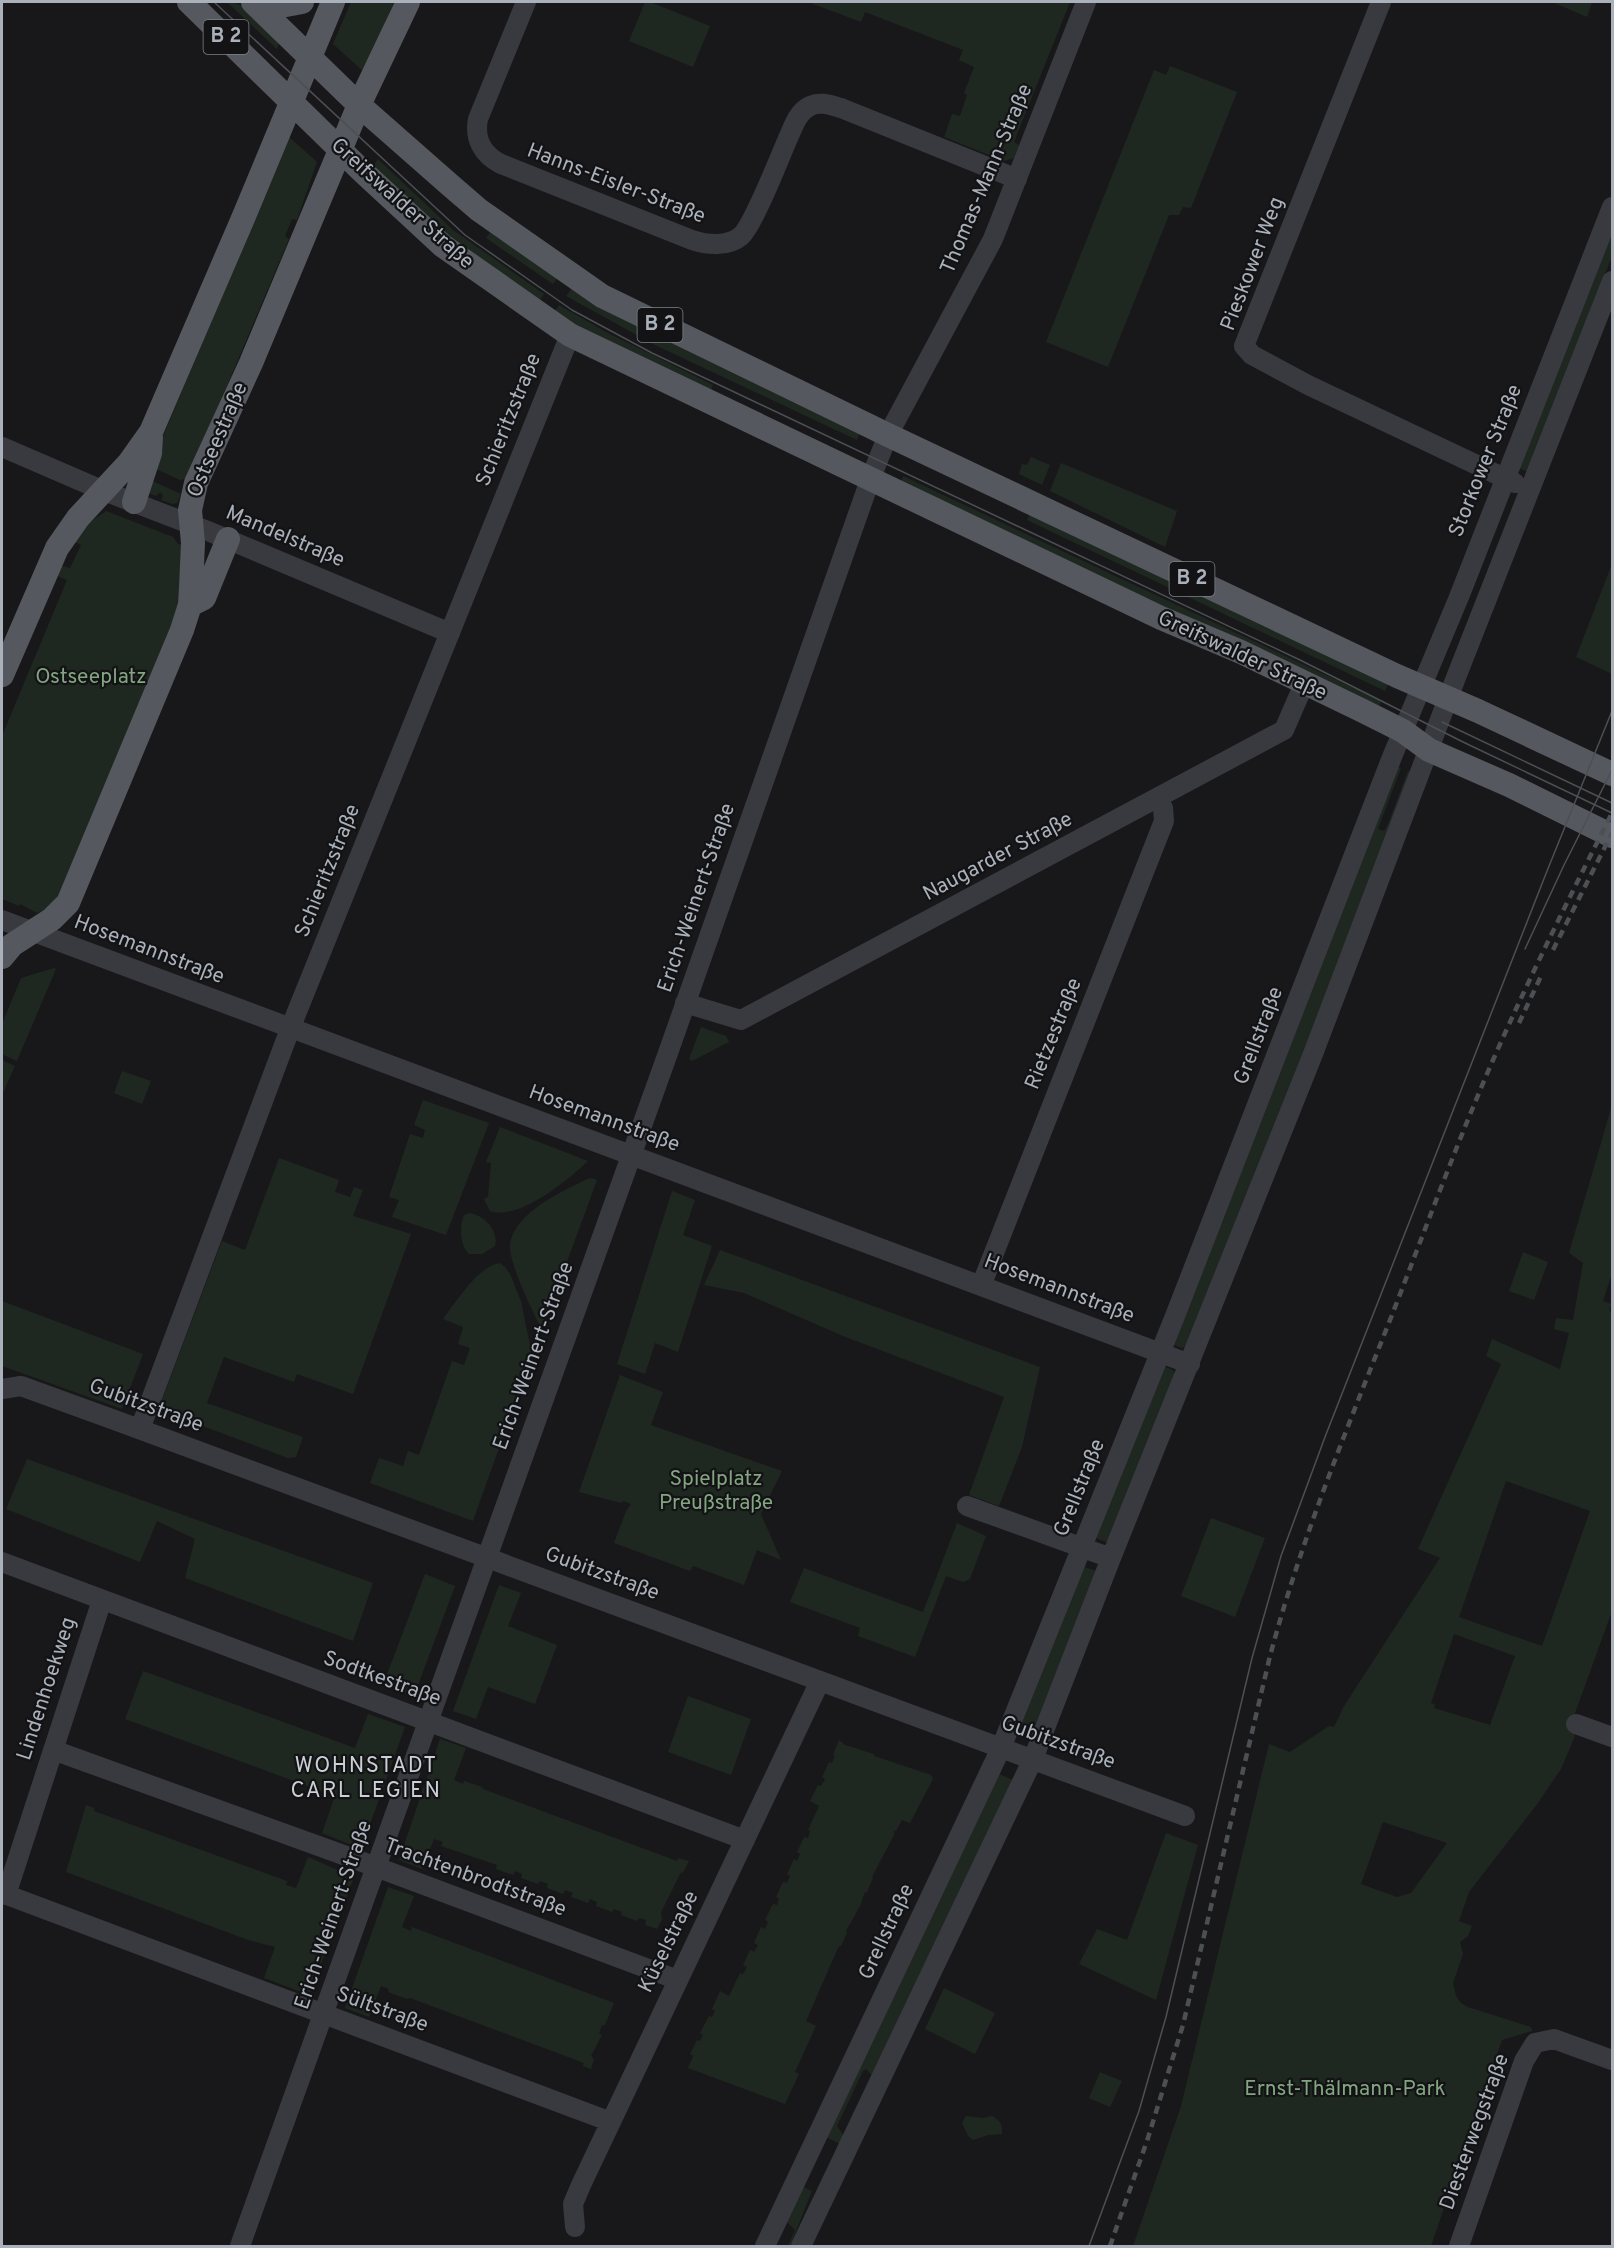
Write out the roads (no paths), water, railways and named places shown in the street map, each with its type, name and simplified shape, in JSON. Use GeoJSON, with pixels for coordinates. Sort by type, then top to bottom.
{"type":"FeatureCollection","features":[{"type":"Feature","properties":{"kind":"main road","name":"Greifswalder Straße"},"geometry":{"type":"LineString","coordinates":[[189,2],[443,246],[570,335],[1161,618],[1240,652],[1403,731],[1429,750],[1509,785],[1612,836]]}},
{"type":"Feature","properties":{"kind":"main road"},"geometry":{"type":"LineString","coordinates":[[253,2],[286,5],[302,2]]}},
{"type":"Feature","properties":{"kind":"main road","name":"B 2"},"geometry":{"type":"LineString","coordinates":[[253,2],[359,105],[479,210],[602,296],[888,435],[1422,688],[1612,774]]}},
{"type":"Feature","properties":{"kind":"main road"},"geometry":{"type":"LineString","coordinates":[[2,675],[57,548],[78,518],[129,464],[151,432],[333,2]]}},
{"type":"Feature","properties":{"kind":"main road","name":"Ostseestraße"},"geometry":{"type":"LineString","coordinates":[[2,957],[12,945],[52,919],[68,903],[182,630],[190,605],[193,543],[190,510],[196,483],[251,363],[359,105],[408,2]]}},
{"type":"Feature","properties":{"kind":"main road"},"geometry":{"type":"LineString","coordinates":[[134,502],[150,453],[151,432]]}},
{"type":"Feature","properties":{"kind":"main road"},"geometry":{"type":"LineString","coordinates":[[190,605],[204,598],[228,539]]}},
{"type":"Feature","properties":{"kind":"street","name":"Hanns-Eisler-Straße"},"geometry":{"type":"LineString","coordinates":[[526,2],[478,119],[477,133],[483,150],[501,164],[692,240],[704,244],[722,244],[741,236],[753,217],[796,121],[804,110],[816,104],[829,104],[841,108],[1017,179]]}},
{"type":"Feature","properties":{"kind":"street","name":"Thomas-Mann-Straße"},"geometry":{"type":"LineString","coordinates":[[888,435],[988,249],[1086,2]]}},
{"type":"Feature","properties":{"kind":"street","name":"Pieskower Weg"},"geometry":{"type":"LineString","coordinates":[[1381,2],[1244,346],[1252,355],[1308,385],[1530,490]]}},
{"type":"Feature","properties":{"kind":"street","name":"Storkower Straße"},"geometry":{"type":"LineString","coordinates":[[1403,731],[1612,207]]}},
{"type":"Feature","properties":{"kind":"street"},"geometry":{"type":"LineString","coordinates":[[801,2247],[1033,1759],[1313,1054],[1448,698],[1612,281]]}},
{"type":"Feature","properties":{"kind":"street","name":"Schieritzstraße"},"geometry":{"type":"LineString","coordinates":[[140,1429],[290,1029],[570,335]]}},
{"type":"Feature","properties":{"kind":"street"},"geometry":{"type":"LineString","coordinates":[[870,480],[888,435]]}},
{"type":"Feature","properties":{"kind":"street","name":"Mandelstraße"},"geometry":{"type":"LineString","coordinates":[[2,447],[104,491],[190,523],[450,633]]}},
{"type":"Feature","properties":{"kind":"street","name":"Erich-Weinert-Straße"},"geometry":{"type":"LineString","coordinates":[[240,2247],[488,1558],[870,480]]}},
{"type":"Feature","properties":{"kind":"street","name":"Naugarder Straße"},"geometry":{"type":"LineString","coordinates":[[685,1003],[741,1020],[1284,730],[1304,684]]}},
{"type":"Feature","properties":{"kind":"street","name":"Grellstraße"},"geometry":{"type":"LineString","coordinates":[[765,2247],[1001,1748],[1160,1353],[1403,731]]}},
{"type":"Feature","properties":{"kind":"street","name":"Rietzestraße"},"geometry":{"type":"LineString","coordinates":[[981,1286],[1164,821],[1163,808],[1158,799]]}},
{"type":"Feature","properties":{"kind":"street","name":"Hosemannstraße"},"geometry":{"type":"LineString","coordinates":[[2,920],[1190,1364]]}},
{"type":"Feature","properties":{"kind":"street","name":"Gubitzstraße"},"geometry":{"type":"LineString","coordinates":[[2,1389],[21,1386],[1185,1816]]}},
{"type":"Feature","properties":{"kind":"street"},"geometry":{"type":"LineString","coordinates":[[966,1506],[1111,1558]]}},
{"type":"Feature","properties":{"kind":"street","name":"Sodtkestraße"},"geometry":{"type":"LineString","coordinates":[[2,1562],[745,1840]]}},
{"type":"Feature","properties":{"kind":"street","name":"Lindenhoekweg"},"geometry":{"type":"LineString","coordinates":[[4,1894],[102,1600]]}},
{"type":"Feature","properties":{"kind":"street","name":"Küselstraße"},"geometry":{"type":"LineString","coordinates":[[575,2227],[573,2204],[820,1681]]}},
{"type":"Feature","properties":{"kind":"street"},"geometry":{"type":"LineString","coordinates":[[1576,1724],[1612,1737]]}},
{"type":"Feature","properties":{"kind":"street","name":"Trachtenbrodtstraße"},"geometry":{"type":"LineString","coordinates":[[53,1750],[678,1980]]}},
{"type":"Feature","properties":{"kind":"street","name":"Sültstraße"},"geometry":{"type":"LineString","coordinates":[[4,1894],[611,2121]]}},
{"type":"Feature","properties":{"kind":"street","name":"Diesterwegstraße"},"geometry":{"type":"LineString","coordinates":[[1459,2247],[1524,2061],[1535,2043],[1554,2038],[1612,2060]]}},
{"type":"Feature","properties":{"kind":"tram line"},"geometry":{"type":"LineString","coordinates":[[214,2],[465,235],[572,310],[652,353],[1300,660],[1463,742],[1612,813]]}},
{"type":"Feature","properties":{"kind":"tram line"},"geometry":{"type":"LineString","coordinates":[[1089,2246],[1139,2111],[1166,2017],[1252,1658],[1281,1556],[1325,1437],[1612,711]]}},
{"type":"Feature","properties":{"kind":"tram line"},"geometry":{"type":"LineString","coordinates":[[1442,722],[1612,803]]}},
{"type":"Feature","properties":{"kind":"tram line"},"geometry":{"type":"LineString","coordinates":[[1525,949],[1612,770]]}},
{"type":"Feature","properties":{"kind":"railway"},"geometry":{"type":"LineString","coordinates":[[1110,2246],[1147,2141],[1183,2025],[1270,1656],[1310,1528],[1479,1092],[1536,966],[1612,813]]}},
{"type":"Feature","properties":{"kind":"railway"},"geometry":{"type":"LineString","coordinates":[[1553,950],[1612,833]]}},
{"type":"Feature","properties":{"kind":"railway"},"geometry":{"type":"LineString","coordinates":[[1519,1023],[1542,974]]}},
{"type":"Feature","properties":{"kind":"district","name":"WOHNSTADT CARL LEGIEN"},"geometry":{"type":"Point","coordinates":[366,1778]}},
{"type":"Feature","properties":{"kind":"park label","name":"Ostseeplatz"},"geometry":{"type":"Point","coordinates":[91,677]}},
{"type":"Feature","properties":{"kind":"park label","name":"Spielplatz Preußstraße"},"geometry":{"type":"Point","coordinates":[716,1491]}},
{"type":"Feature","properties":{"kind":"park label","name":"Ernst-Thälmann-Park"},"geometry":{"type":"Point","coordinates":[1345,2089]}}]}
